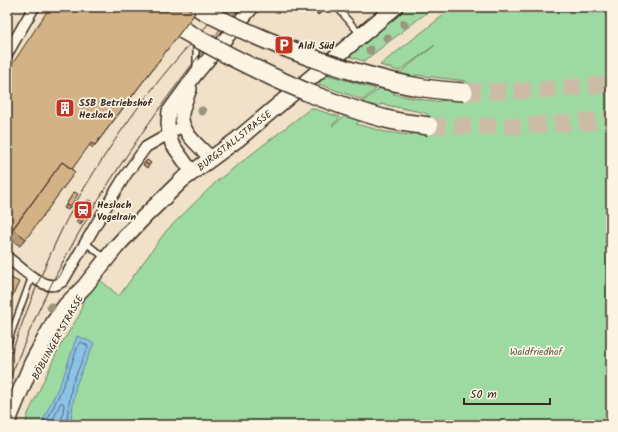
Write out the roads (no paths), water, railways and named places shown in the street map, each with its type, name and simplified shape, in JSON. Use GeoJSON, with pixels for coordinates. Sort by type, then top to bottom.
{"type":"FeatureCollection","features":[{"type":"Feature","properties":{"kind":"highway"},"geometry":{"type":"LineString","coordinates":[[145,7],[185,32],[238,61],[285,83],[332,102],[390,120],[429,126]]}},
{"type":"Feature","properties":{"kind":"highway"},"geometry":{"type":"LineString","coordinates":[[197,7],[249,33],[285,48],[337,66],[371,76],[425,88],[464,92]]}},
{"type":"Feature","properties":{"kind":"main road","name":"BURGSTALLSTRASSE"},"geometry":{"type":"LineString","coordinates":[[85,286],[106,259],[143,218],[192,172],[238,138],[396,7]]}},
{"type":"Feature","properties":{"kind":"main road","name":"BÖBLINGER STRASSE"},"geometry":{"type":"LineString","coordinates":[[7,423],[43,340],[66,304],[85,286]]}},
{"type":"Feature","properties":{"kind":"main road","name":"BÖBLINGER STRASSE"},"geometry":{"type":"LineString","coordinates":[[15,425],[39,366],[85,286]]}},
{"type":"Feature","properties":{"kind":"street"},"geometry":{"type":"LineString","coordinates":[[7,54],[34,7]]}},
{"type":"Feature","properties":{"kind":"street"},"geometry":{"type":"LineString","coordinates":[[192,172],[172,144],[168,123],[169,111],[195,76],[252,7]]}},
{"type":"Feature","properties":{"kind":"street"},"geometry":{"type":"LineString","coordinates":[[195,76],[184,107],[182,116],[183,126],[211,158]]}},
{"type":"Feature","properties":{"kind":"street"},"geometry":{"type":"LineString","coordinates":[[7,257],[42,283],[50,286],[56,285],[63,281],[125,176],[146,147],[183,126]]}},
{"type":"Feature","properties":{"kind":"lane"},"geometry":{"type":"LineString","coordinates":[[341,12],[361,36]]}},
{"type":"Feature","properties":{"kind":"lane"},"geometry":{"type":"LineString","coordinates":[[195,32],[195,76]]}},
{"type":"Feature","properties":{"kind":"lane"},"geometry":{"type":"LineString","coordinates":[[86,242],[106,259]]}},
{"type":"Feature","properties":{"kind":"lane"},"geometry":{"type":"LineString","coordinates":[[7,344],[32,276]]}},
{"type":"Feature","properties":{"kind":"water"},"geometry":{"type":"Polygon","coordinates":[[[77,336],[94,343],[76,385],[70,425],[42,425],[64,375],[77,336]]]}},
{"type":"Feature","properties":{"kind":"tunnel"},"geometry":{"type":"LineString","coordinates":[[464,92],[544,90],[611,84]]}},
{"type":"Feature","properties":{"kind":"tunnel"},"geometry":{"type":"LineString","coordinates":[[429,126],[518,126],[611,120]]}},
{"type":"Feature","properties":{"kind":"tram line"},"geometry":{"type":"LineString","coordinates":[[7,365],[48,259],[84,189],[132,115],[176,60],[225,7]]}},
{"type":"Feature","properties":{"kind":"tram line"},"geometry":{"type":"LineString","coordinates":[[7,385],[33,322],[51,285],[68,252],[105,189],[146,127],[189,68],[240,7]]}},
{"type":"Feature","properties":{"kind":"place","name":"Aldi Süd"},"geometry":{"type":"Point","coordinates":[284,45]}},
{"type":"Feature","properties":{"kind":"place","name":"SSB Betriebshof Heslach"},"geometry":{"type":"Point","coordinates":[65,108]}},
{"type":"Feature","properties":{"kind":"place","name":"Heslach Vogelrain"},"geometry":{"type":"Point","coordinates":[83,210]}},
{"type":"Feature","properties":{"kind":"park label","name":"Waldfriedhof"},"geometry":{"type":"Point","coordinates":[536,351]}}]}
